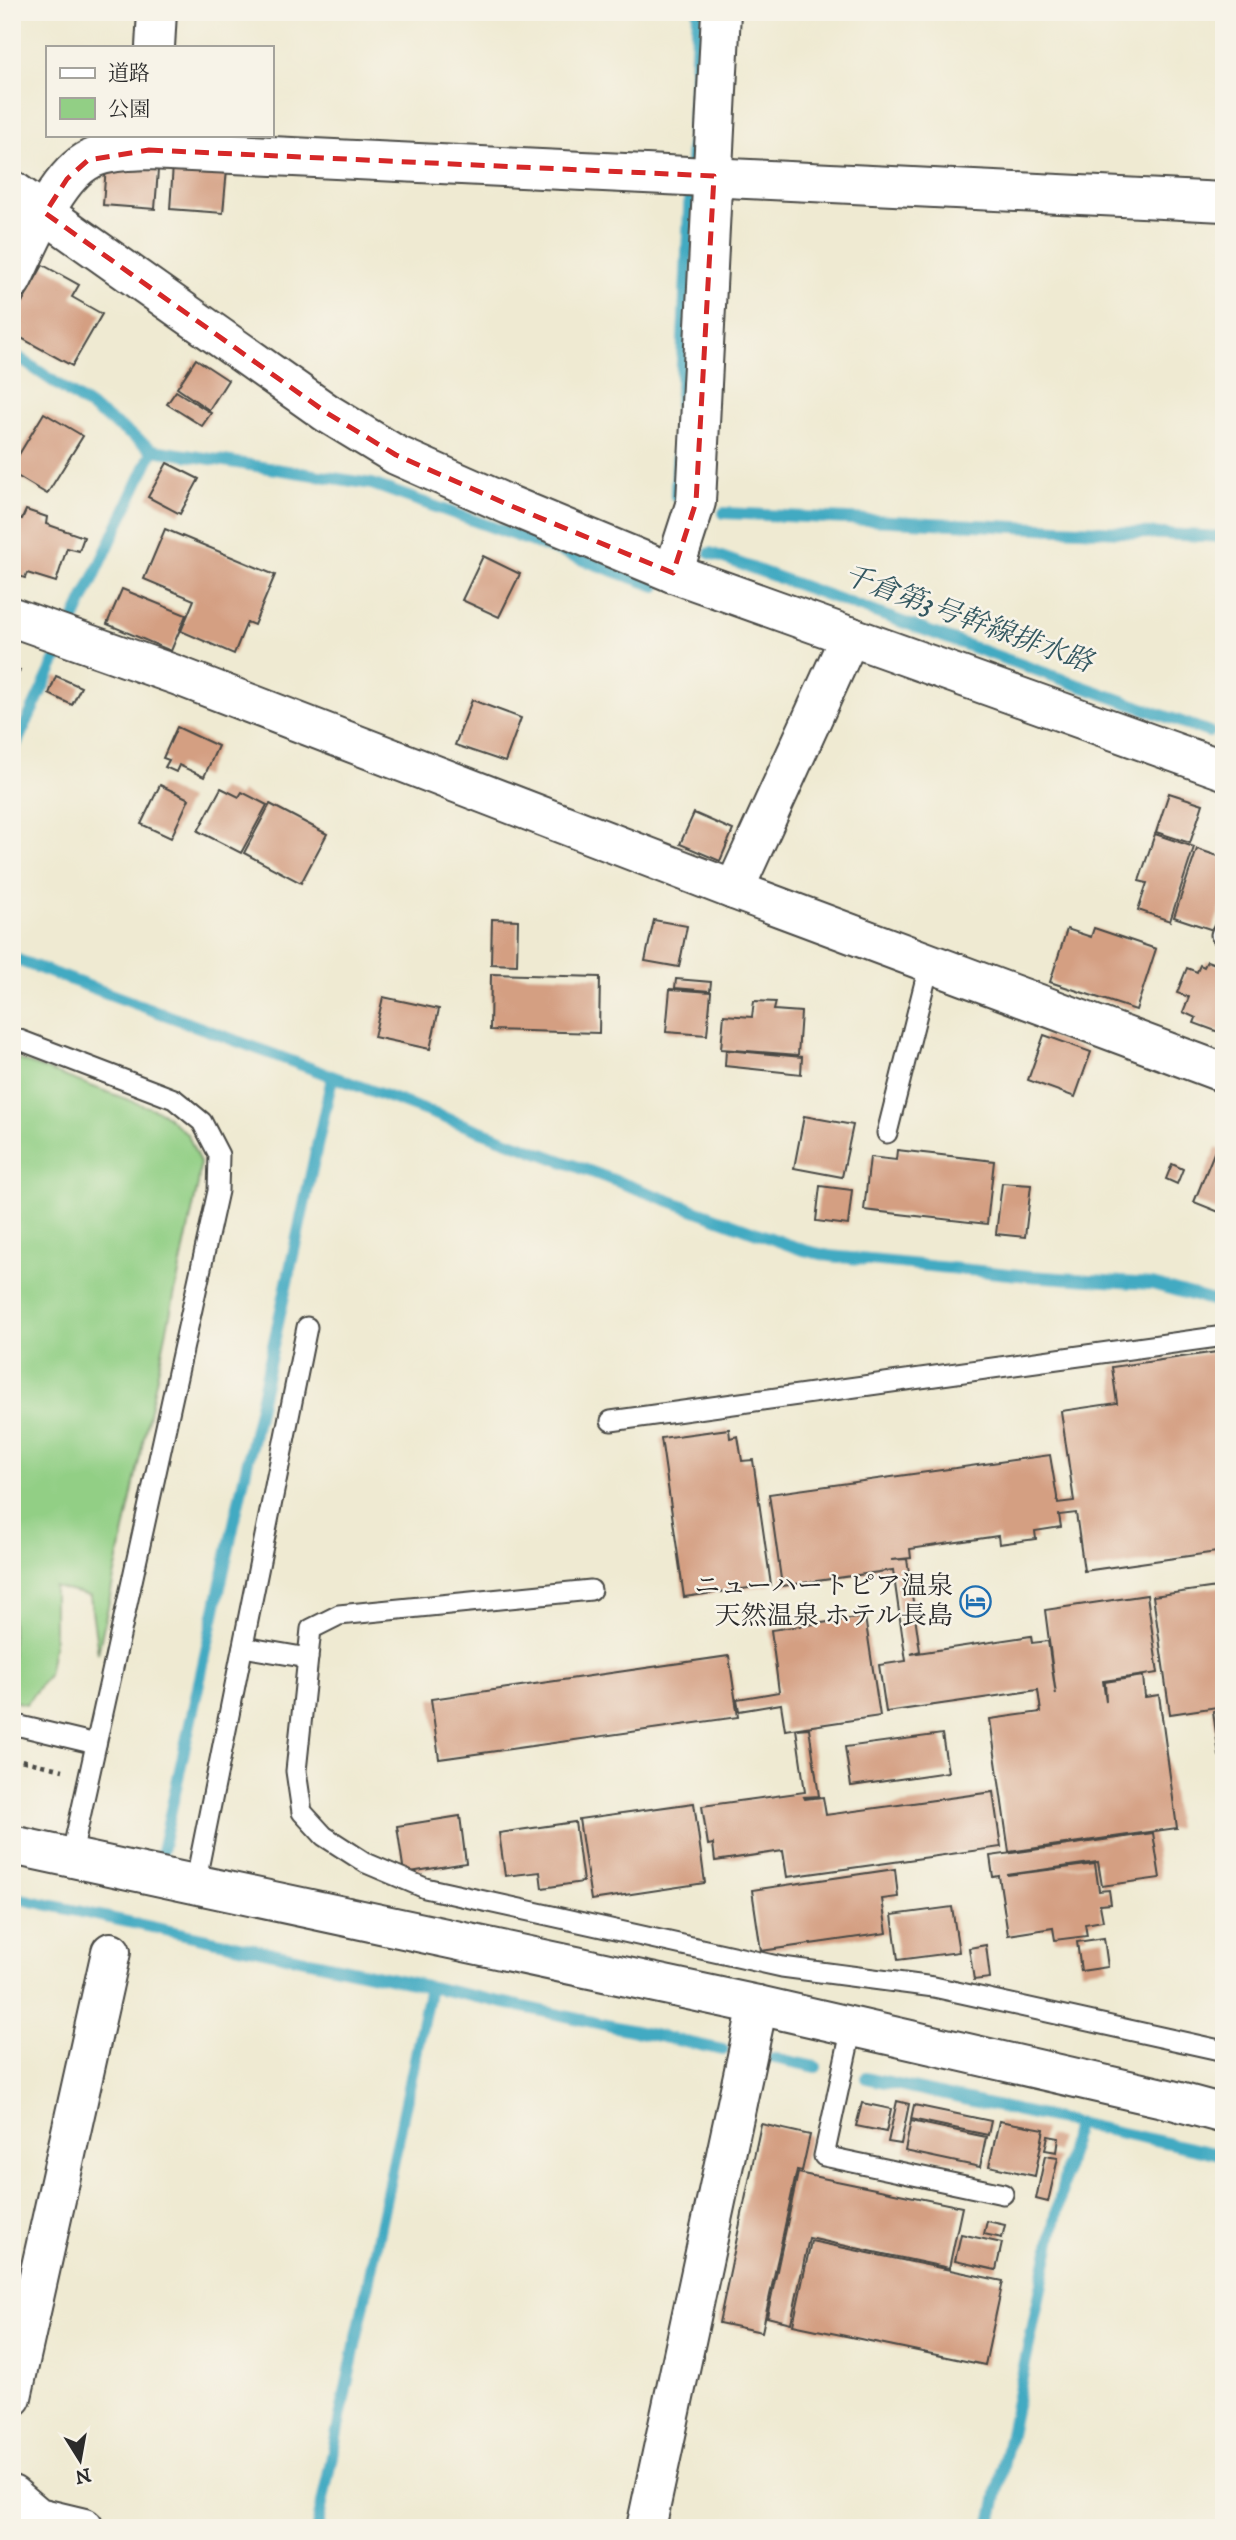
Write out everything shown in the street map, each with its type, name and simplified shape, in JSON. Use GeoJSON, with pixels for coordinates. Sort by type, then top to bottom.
{"type":"FeatureCollection","features":[{"type":"Feature","properties":{"kind":"street"},"geometry":{"type":"LineString","coordinates":[[155,46],[157,12]]}},
{"type":"Feature","properties":{"kind":"street"},"geometry":{"type":"LineString","coordinates":[[673,573],[696,502],[698,175],[722,12]]}},
{"type":"Feature","properties":{"kind":"street"},"geometry":{"type":"LineString","coordinates":[[12,280],[45,213],[67,178],[88,160],[149,142],[698,175],[1224,202]]}},
{"type":"Feature","properties":{"kind":"street"},"geometry":{"type":"LineString","coordinates":[[12,190],[327,413],[396,455],[673,573],[1222,765]]}},
{"type":"Feature","properties":{"kind":"street"},"geometry":{"type":"LineString","coordinates":[[12,617],[176,675],[734,890],[1224,1073]]}},
{"type":"Feature","properties":{"kind":"street"},"geometry":{"type":"LineString","coordinates":[[734,890],[850,636]]}},
{"type":"Feature","properties":{"kind":"street"},"geometry":{"type":"LineString","coordinates":[[12,1844],[758,2005],[1224,2114]]}},
{"type":"Feature","properties":{"kind":"street"},"geometry":{"type":"LineString","coordinates":[[12,2397],[111,1952]]}},
{"type":"Feature","properties":{"kind":"street"},"geometry":{"type":"LineString","coordinates":[[646,2528],[758,2005]]}},
{"type":"Feature","properties":{"kind":"street"},"geometry":{"type":"LineString","coordinates":[[12,2495],[38,2517],[84,2528]]}},
{"type":"Feature","properties":{"kind":"lane"},"geometry":{"type":"LineString","coordinates":[[887,1133],[930,962]]}},
{"type":"Feature","properties":{"kind":"lane"},"geometry":{"type":"LineString","coordinates":[[12,1037],[174,1099],[202,1122],[219,1155],[218,1191],[71,1858]]}},
{"type":"Feature","properties":{"kind":"lane"},"geometry":{"type":"LineString","coordinates":[[195,1884],[307,1327]]}},
{"type":"Feature","properties":{"kind":"lane"},"geometry":{"type":"LineString","coordinates":[[611,1421],[1224,1336]]}},
{"type":"Feature","properties":{"kind":"lane"},"geometry":{"type":"LineString","coordinates":[[591,1590],[339,1615],[311,1629],[296,1770],[302,1812],[324,1836],[366,1863],[425,1888],[782,1967],[934,1987],[1224,2051]]}},
{"type":"Feature","properties":{"kind":"lane"},"geometry":{"type":"LineString","coordinates":[[243,1647],[308,1658]]}},
{"type":"Feature","properties":{"kind":"lane"},"geometry":{"type":"LineString","coordinates":[[12,1724],[96,1744]]}},
{"type":"Feature","properties":{"kind":"lane"},"geometry":{"type":"LineString","coordinates":[[852,2027],[824,2156],[1003,2194]]}},
{"type":"Feature","properties":{"kind":"path"},"geometry":{"type":"LineString","coordinates":[[12,1758],[89,1776]]}},
{"type":"Feature","properties":{"kind":"highlighted area"},"geometry":{"type":"Polygon","coordinates":[[[149,150],[714,176],[696,502],[673,573],[396,455],[327,413],[45,213],[67,179],[88,160],[149,150]]]}},
{"type":"Feature","properties":{"kind":"green space"},"geometry":{"type":"Polygon","coordinates":[[[12,1057],[162,1112],[188,1135],[200,1163],[198,1184],[98,1653],[90,1596],[54,1587],[54,1642],[48,1675],[26,1704],[12,1701],[12,1057]]]}},
{"type":"Feature","properties":{"kind":"building"},"geometry":{"type":"Polygon","coordinates":[[[173,165],[227,169],[223,213],[170,209],[173,165]]]}},
{"type":"Feature","properties":{"kind":"building"},"geometry":{"type":"Polygon","coordinates":[[[106,166],[158,170],[155,209],[103,205],[106,166]]]}},
{"type":"Feature","properties":{"kind":"building"},"geometry":{"type":"Polygon","coordinates":[[[43,265],[79,285],[72,297],[102,314],[72,366],[12,333],[12,320],[43,265]]]}},
{"type":"Feature","properties":{"kind":"building"},"geometry":{"type":"Polygon","coordinates":[[[196,359],[228,380],[209,410],[177,388],[196,359]]]}},
{"type":"Feature","properties":{"kind":"building"},"geometry":{"type":"Polygon","coordinates":[[[176,391],[211,413],[202,426],[167,404],[176,391]]]}},
{"type":"Feature","properties":{"kind":"building"},"geometry":{"type":"Polygon","coordinates":[[[44,413],[83,436],[47,494],[12,473],[12,466],[44,413]]]}},
{"type":"Feature","properties":{"kind":"building"},"geometry":{"type":"Polygon","coordinates":[[[167,463],[199,479],[180,514],[148,497],[167,463]]]}},
{"type":"Feature","properties":{"kind":"building"},"geometry":{"type":"Polygon","coordinates":[[[26,510],[47,517],[46,524],[84,537],[79,551],[67,548],[56,582],[27,573],[25,578],[12,574],[12,516],[22,519],[26,510]]]}},
{"type":"Feature","properties":{"kind":"building"},"geometry":{"type":"Polygon","coordinates":[[[165,529],[275,575],[254,625],[247,622],[234,654],[181,631],[194,600],[144,579],[165,529]]]}},
{"type":"Feature","properties":{"kind":"building"},"geometry":{"type":"Polygon","coordinates":[[[483,556],[520,574],[499,617],[462,600],[483,556]]]}},
{"type":"Feature","properties":{"kind":"building"},"geometry":{"type":"Polygon","coordinates":[[[122,589],[186,615],[171,651],[107,624],[122,589]]]}},
{"type":"Feature","properties":{"kind":"building"},"geometry":{"type":"Polygon","coordinates":[[[12,666],[20,670],[12,687],[12,666]]]}},
{"type":"Feature","properties":{"kind":"building"},"geometry":{"type":"Polygon","coordinates":[[[56,676],[81,687],[72,705],[49,694],[56,676]]]}},
{"type":"Feature","properties":{"kind":"building"},"geometry":{"type":"Polygon","coordinates":[[[472,700],[521,718],[505,762],[455,745],[472,700]]]}},
{"type":"Feature","properties":{"kind":"building"},"geometry":{"type":"Polygon","coordinates":[[[177,727],[218,746],[204,777],[179,765],[176,772],[165,767],[169,760],[163,758],[177,727]]]}},
{"type":"Feature","properties":{"kind":"building"},"geometry":{"type":"Polygon","coordinates":[[[160,785],[189,799],[171,838],[141,824],[160,785]]]}},
{"type":"Feature","properties":{"kind":"building"},"geometry":{"type":"Polygon","coordinates":[[[221,788],[239,797],[242,792],[267,805],[241,853],[198,831],[221,788]]]}},
{"type":"Feature","properties":{"kind":"building"},"geometry":{"type":"Polygon","coordinates":[[[1169,793],[1203,804],[1190,843],[1156,832],[1169,793]]]}},
{"type":"Feature","properties":{"kind":"building"},"geometry":{"type":"Polygon","coordinates":[[[270,804],[327,834],[301,883],[244,853],[270,804]]]}},
{"type":"Feature","properties":{"kind":"building"},"geometry":{"type":"Polygon","coordinates":[[[694,813],[733,830],[720,861],[680,844],[694,813]]]}},
{"type":"Feature","properties":{"kind":"building"},"geometry":{"type":"Polygon","coordinates":[[[1155,834],[1194,847],[1170,921],[1138,910],[1147,883],[1139,881],[1155,834]]]}},
{"type":"Feature","properties":{"kind":"building"},"geometry":{"type":"Polygon","coordinates":[[[1197,849],[1224,858],[1224,897],[1213,930],[1174,917],[1197,849]]]}},
{"type":"Feature","properties":{"kind":"building"},"geometry":{"type":"Polygon","coordinates":[[[492,919],[518,920],[517,965],[491,964],[492,919]]]}},
{"type":"Feature","properties":{"kind":"building"},"geometry":{"type":"Polygon","coordinates":[[[654,920],[687,926],[679,967],[645,961],[654,920]]]}},
{"type":"Feature","properties":{"kind":"building"},"geometry":{"type":"Polygon","coordinates":[[[1094,928],[1156,949],[1136,1010],[1050,982],[1067,929],[1091,937],[1094,928]]]}},
{"type":"Feature","properties":{"kind":"building"},"geometry":{"type":"Polygon","coordinates":[[[1207,961],[1224,967],[1224,1034],[1194,1023],[1196,1018],[1183,1012],[1189,997],[1177,993],[1187,968],[1197,972],[1200,965],[1204,967],[1207,961]]]}},
{"type":"Feature","properties":{"kind":"building"},"geometry":{"type":"Polygon","coordinates":[[[491,974],[600,977],[599,1033],[490,1030],[491,974]]]}},
{"type":"Feature","properties":{"kind":"building"},"geometry":{"type":"Polygon","coordinates":[[[676,979],[711,982],[710,991],[675,988],[676,979]]]}},
{"type":"Feature","properties":{"kind":"building"},"geometry":{"type":"Polygon","coordinates":[[[670,989],[711,992],[707,1035],[666,1032],[670,989]]]}},
{"type":"Feature","properties":{"kind":"building"},"geometry":{"type":"Polygon","coordinates":[[[383,997],[439,1009],[430,1049],[374,1037],[383,997]]]}},
{"type":"Feature","properties":{"kind":"building"},"geometry":{"type":"Polygon","coordinates":[[[754,1001],[776,1002],[774,1010],[801,1012],[798,1055],[721,1049],[724,1015],[752,1017],[754,1001]]]}},
{"type":"Feature","properties":{"kind":"building"},"geometry":{"type":"Polygon","coordinates":[[[1044,1035],[1091,1052],[1075,1097],[1028,1080],[1044,1035]]]}},
{"type":"Feature","properties":{"kind":"building"},"geometry":{"type":"Polygon","coordinates":[[[726,1050],[802,1057],[801,1074],[725,1066],[726,1050]]]}},
{"type":"Feature","properties":{"kind":"building"},"geometry":{"type":"Polygon","coordinates":[[[804,1116],[853,1125],[842,1177],[794,1168],[804,1116]]]}},
{"type":"Feature","properties":{"kind":"building"},"geometry":{"type":"Polygon","coordinates":[[[1216,1148],[1224,1151],[1224,1214],[1194,1202],[1216,1148]]]}},
{"type":"Feature","properties":{"kind":"building"},"geometry":{"type":"Polygon","coordinates":[[[897,1150],[994,1161],[987,1224],[864,1210],[870,1157],[896,1160],[897,1150]]]}},
{"type":"Feature","properties":{"kind":"building"},"geometry":{"type":"Polygon","coordinates":[[[1172,1164],[1183,1169],[1177,1184],[1166,1179],[1172,1164]]]}},
{"type":"Feature","properties":{"kind":"building"},"geometry":{"type":"Polygon","coordinates":[[[1002,1183],[1031,1185],[1025,1237],[996,1234],[1002,1183]]]}},
{"type":"Feature","properties":{"kind":"building"},"geometry":{"type":"Polygon","coordinates":[[[820,1186],[852,1190],[848,1225],[816,1221],[820,1186]]]}},
{"type":"Feature","properties":{"kind":"building"},"geometry":{"type":"Polygon","coordinates":[[[1224,1351],[1224,1551],[1084,1571],[1076,1513],[1059,1515],[1061,1527],[1035,1531],[1036,1539],[999,1544],[998,1536],[910,1549],[911,1558],[891,1560],[907,1559],[920,1651],[911,1654],[1031,1636],[1032,1643],[1048,1641],[1056,1695],[1045,1610],[1147,1595],[1158,1673],[1103,1681],[1106,1702],[1105,1682],[1143,1676],[1145,1697],[1159,1695],[1177,1828],[1009,1852],[990,1719],[1041,1712],[1038,1690],[886,1712],[879,1665],[906,1661],[893,1570],[782,1586],[769,1494],[1050,1455],[1058,1503],[1074,1501],[1061,1411],[1117,1403],[1112,1367],[1224,1351]]]}},
{"type":"Feature","properties":{"kind":"building"},"geometry":{"type":"Polygon","coordinates":[[[729,1429],[730,1438],[738,1436],[742,1461],[753,1460],[771,1585],[684,1597],[661,1438],[729,1429]]]}},
{"type":"Feature","properties":{"kind":"building"},"geometry":{"type":"Polygon","coordinates":[[[1224,1586],[1224,1706],[1170,1714],[1153,1596],[1224,1586]]]}},
{"type":"Feature","properties":{"kind":"building"},"geometry":{"type":"Polygon","coordinates":[[[865,1617],[880,1716],[785,1730],[781,1704],[739,1711],[737,1699],[779,1692],[771,1630],[865,1617]]]}},
{"type":"Feature","properties":{"kind":"building"},"geometry":{"type":"Polygon","coordinates":[[[729,1656],[738,1717],[439,1759],[431,1699],[729,1656]]]}},
{"type":"Feature","properties":{"kind":"building"},"geometry":{"type":"Polygon","coordinates":[[[1224,1709],[1224,1755],[1219,1756],[1213,1711],[1224,1709]]]}},
{"type":"Feature","properties":{"kind":"building"},"geometry":{"type":"Polygon","coordinates":[[[809,1728],[819,1796],[804,1797],[823,1797],[826,1815],[993,1792],[1001,1847],[787,1877],[783,1851],[715,1861],[713,1844],[708,1845],[702,1806],[805,1792],[796,1729],[809,1728]]]}},
{"type":"Feature","properties":{"kind":"building"},"geometry":{"type":"Polygon","coordinates":[[[942,1734],[948,1772],[851,1786],[845,1747],[942,1734]]]}},
{"type":"Feature","properties":{"kind":"building"},"geometry":{"type":"Polygon","coordinates":[[[694,1803],[705,1883],[591,1900],[579,1819],[694,1803]]]}},
{"type":"Feature","properties":{"kind":"building"},"geometry":{"type":"Polygon","coordinates":[[[460,1816],[466,1863],[404,1873],[397,1826],[460,1816]]]}},
{"type":"Feature","properties":{"kind":"building"},"geometry":{"type":"Polygon","coordinates":[[[575,1822],[583,1882],[542,1888],[540,1872],[505,1876],[499,1833],[575,1822]]]}},
{"type":"Feature","properties":{"kind":"building"},"geometry":{"type":"Polygon","coordinates":[[[1153,1833],[1160,1878],[1102,1886],[1098,1862],[1007,1875],[1095,1864],[1099,1891],[1109,1890],[1111,1904],[1100,1905],[1103,1921],[1085,1924],[1087,1936],[1055,1940],[1053,1928],[1008,1935],[999,1876],[993,1877],[990,1856],[1153,1833]]]}},
{"type":"Feature","properties":{"kind":"building"},"geometry":{"type":"Polygon","coordinates":[[[895,1869],[898,1897],[882,1899],[887,1933],[761,1951],[752,1890],[895,1869]]]}},
{"type":"Feature","properties":{"kind":"building"},"geometry":{"type":"Polygon","coordinates":[[[952,1907],[959,1952],[898,1960],[892,1915],[952,1907]]]}},
{"type":"Feature","properties":{"kind":"building"},"geometry":{"type":"Polygon","coordinates":[[[1104,1938],[1108,1967],[1081,1971],[1077,1942],[1104,1938]]]}},
{"type":"Feature","properties":{"kind":"building"},"geometry":{"type":"Polygon","coordinates":[[[986,1945],[990,1978],[974,1980],[969,1948],[986,1945]]]}},
{"type":"Feature","properties":{"kind":"building"},"geometry":{"type":"Polygon","coordinates":[[[897,2101],[909,2104],[901,2144],[888,2142],[897,2101]]]}},
{"type":"Feature","properties":{"kind":"building"},"geometry":{"type":"Polygon","coordinates":[[[862,2103],[891,2109],[886,2132],[856,2126],[862,2103]]]}},
{"type":"Feature","properties":{"kind":"building"},"geometry":{"type":"Polygon","coordinates":[[[914,2105],[991,2121],[988,2135],[911,2119],[914,2105]]]}},
{"type":"Feature","properties":{"kind":"building"},"geometry":{"type":"Polygon","coordinates":[[[911,2121],[986,2137],[980,2167],[905,2151],[911,2121]]]}},
{"type":"Feature","properties":{"kind":"building"},"geometry":{"type":"Polygon","coordinates":[[[999,2121],[1044,2129],[1035,2176],[989,2166],[999,2121]]]}},
{"type":"Feature","properties":{"kind":"building"},"geometry":{"type":"Polygon","coordinates":[[[761,2124],[810,2135],[802,2171],[797,2170],[762,2332],[719,2323],[761,2124]]]}},
{"type":"Feature","properties":{"kind":"building"},"geometry":{"type":"Polygon","coordinates":[[[1048,2136],[1059,2138],[1057,2152],[1045,2150],[1048,2136]]]}},
{"type":"Feature","properties":{"kind":"building"},"geometry":{"type":"Polygon","coordinates":[[[1045,2156],[1058,2158],[1048,2202],[1036,2199],[1045,2156]]]}},
{"type":"Feature","properties":{"kind":"building"},"geometry":{"type":"Polygon","coordinates":[[[798,2173],[962,2207],[949,2268],[809,2238],[791,2323],[767,2317],[798,2173]]]}},
{"type":"Feature","properties":{"kind":"building"},"geometry":{"type":"Polygon","coordinates":[[[987,2221],[1005,2225],[1002,2238],[984,2234],[987,2221]]]}},
{"type":"Feature","properties":{"kind":"building"},"geometry":{"type":"Polygon","coordinates":[[[961,2234],[1002,2243],[996,2270],[955,2261],[961,2234]]]}},
{"type":"Feature","properties":{"kind":"building"},"geometry":{"type":"Polygon","coordinates":[[[811,2241],[1003,2281],[985,2365],[793,2325],[811,2241]]]}},
{"type":"Feature","properties":{"kind":"waterway","name":"千倉第3号幹線排水路"},"geometry":{"type":"LineString","coordinates":[[676,496],[698,12]]}},
{"type":"Feature","properties":{"kind":"waterway"},"geometry":{"type":"LineString","coordinates":[[12,353],[153,450]]}},
{"type":"Feature","properties":{"kind":"waterway"},"geometry":{"type":"LineString","coordinates":[[73,622],[153,450],[372,484],[656,586]]}},
{"type":"Feature","properties":{"kind":"waterway"},"geometry":{"type":"LineString","coordinates":[[724,513],[1224,537]]}},
{"type":"Feature","properties":{"kind":"waterway","name":"千倉第3号幹線排水路"},"geometry":{"type":"LineString","coordinates":[[710,553],[1209,732]]}},
{"type":"Feature","properties":{"kind":"waterway"},"geometry":{"type":"LineString","coordinates":[[12,753],[58,655]]}},
{"type":"Feature","properties":{"kind":"waterway"},"geometry":{"type":"LineString","coordinates":[[12,958],[803,1250],[830,1256],[1029,1276],[1152,1284],[1224,1304]]}},
{"type":"Feature","properties":{"kind":"waterway"},"geometry":{"type":"LineString","coordinates":[[162,1851],[332,1078]]}},
{"type":"Feature","properties":{"kind":"waterway"},"geometry":{"type":"LineString","coordinates":[[12,1897],[723,2050]]}},
{"type":"Feature","properties":{"kind":"waterway"},"geometry":{"type":"LineString","coordinates":[[317,2528],[430,1987]]}},
{"type":"Feature","properties":{"kind":"waterway"},"geometry":{"type":"LineString","coordinates":[[774,2058],[816,2067]]}},
{"type":"Feature","properties":{"kind":"waterway"},"geometry":{"type":"LineString","coordinates":[[866,2078],[1224,2155]]}},
{"type":"Feature","properties":{"kind":"waterway"},"geometry":{"type":"LineString","coordinates":[[990,2528],[1076,2123]]}},
{"type":"Feature","properties":{"kind":"place","name":"ニューハートピア温泉 天然温泉 ホテル長島"},"geometry":{"type":"Point","coordinates":[976,1601]}}]}
